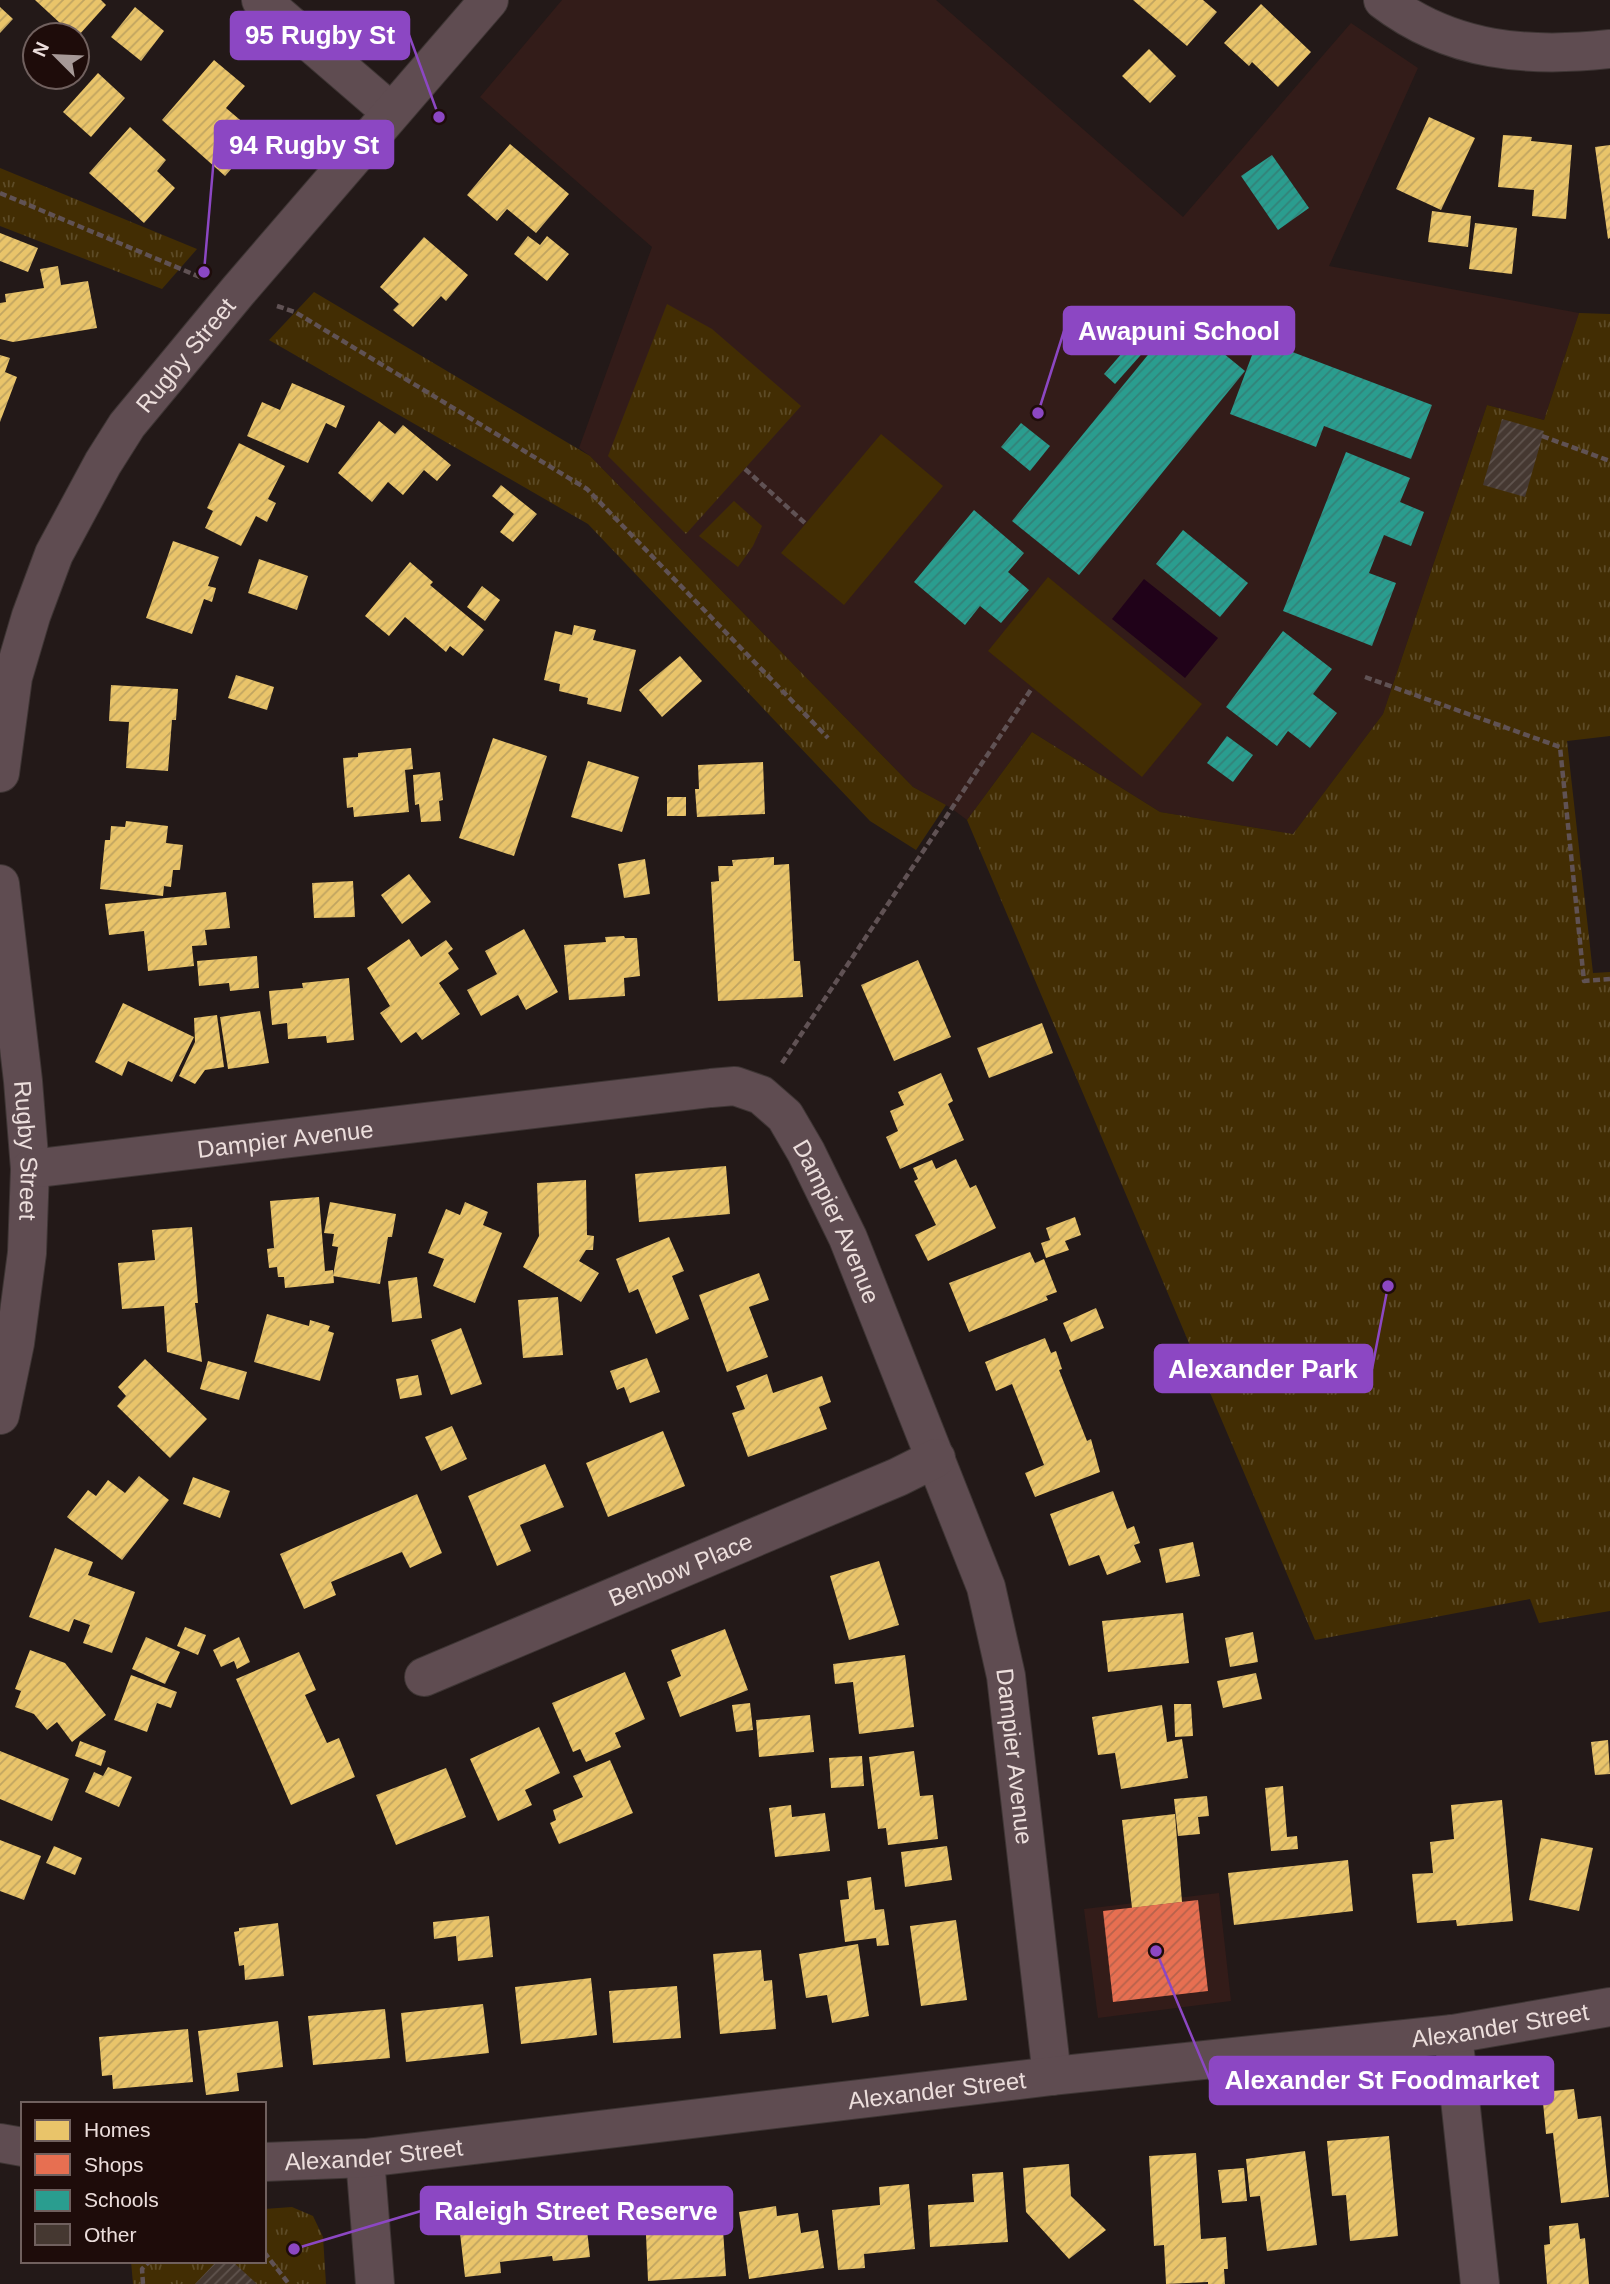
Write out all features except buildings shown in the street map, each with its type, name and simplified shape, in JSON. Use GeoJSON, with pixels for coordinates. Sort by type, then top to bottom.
{"type":"FeatureCollection","features":[{"type":"Feature","properties":{"kind":"street"},"geometry":{"type":"LineString","coordinates":[[261,0],[391,112]]}},
{"type":"Feature","properties":{"kind":"street","name":"Rugby Street"},"geometry":{"type":"LineString","coordinates":[[0,773],[6,677],[54,554],[103,463],[127,425],[238,291],[489,0]]}},
{"type":"Feature","properties":{"kind":"street"},"geometry":{"type":"LineString","coordinates":[[1383,0],[1418,24],[1482,47],[1534,54],[1610,49]]}},
{"type":"Feature","properties":{"kind":"street","name":"Rugby Street"},"geometry":{"type":"LineString","coordinates":[[0,884],[23,1081],[30,1169],[27,1253],[15,1343],[0,1415]]}},
{"type":"Feature","properties":{"kind":"street","name":"Dampier Avenue"},"geometry":{"type":"LineString","coordinates":[[30,1169],[735,1086],[761,1095],[785,1116],[848,1238],[986,1587],[1006,1676],[1052,2076]]}},
{"type":"Feature","properties":{"kind":"street","name":"Benbow Place"},"geometry":{"type":"LineString","coordinates":[[424,1677],[898,1477],[936,1458]]}},
{"type":"Feature","properties":{"kind":"street","name":"Alexander Street"},"geometry":{"type":"LineString","coordinates":[[266,2162],[365,2158],[1052,2076],[1452,2034],[1610,2007]]}},
{"type":"Feature","properties":{"kind":"street"},"geometry":{"type":"LineString","coordinates":[[1452,2034],[1480,2284]]}},
{"type":"Feature","properties":{"kind":"street"},"geometry":{"type":"LineString","coordinates":[[0,2143],[21,2147]]}},
{"type":"Feature","properties":{"kind":"street"},"geometry":{"type":"LineString","coordinates":[[365,2158],[375,2284]]}},
{"type":"Feature","properties":{"kind":"path"},"geometry":{"type":"LineString","coordinates":[[0,193],[295,312],[587,489],[828,738]]}},
{"type":"Feature","properties":{"kind":"path"},"geometry":{"type":"LineString","coordinates":[[1542,436],[1610,461]]}},
{"type":"Feature","properties":{"kind":"path"},"geometry":{"type":"LineString","coordinates":[[745,469],[806,524]]}},
{"type":"Feature","properties":{"kind":"path"},"geometry":{"type":"LineString","coordinates":[[1366,677],[1560,747],[1584,981],[1610,979]]}},
{"type":"Feature","properties":{"kind":"path"},"geometry":{"type":"LineString","coordinates":[[761,1095],[1032,688]]}},
{"type":"Feature","properties":{"kind":"path"},"geometry":{"type":"LineString","coordinates":[[266,2255],[289,2284]]}},
{"type":"Feature","properties":{"kind":"path"},"geometry":{"type":"LineString","coordinates":[[143,2284],[142,2269],[148,2263]]}},
{"type":"Feature","properties":{"kind":"shaded area"},"geometry":{"type":"Polygon","coordinates":[[[562,0],[936,0],[1183,217],[1351,23],[1418,68],[1329,266],[1579,313],[1544,420],[1487,405],[1383,714],[1293,834],[1160,812],[1032,732],[967,820],[913,787],[590,456],[579,448],[652,247],[480,97],[562,0]]]}},
{"type":"Feature","properties":{"kind":"shaded area"},"geometry":{"type":"Polygon","coordinates":[[[1144,579],[1218,638],[1185,678],[1112,619],[1144,579]]]}},
{"type":"Feature","properties":{"kind":"shaded area"},"geometry":{"type":"Polygon","coordinates":[[[1219,1893],[1231,2001],[1098,2018],[1084,1909],[1219,1893]]]}},
{"type":"Feature","properties":{"kind":"green space"},"geometry":{"type":"Polygon","coordinates":[[[0,168],[197,249],[162,289],[0,226],[0,168]]]}},
{"type":"Feature","properties":{"kind":"green space"},"geometry":{"type":"Polygon","coordinates":[[[314,292],[590,456],[913,787],[946,805],[916,850],[870,821],[588,524],[269,340],[314,292]]]}},
{"type":"Feature","properties":{"kind":"green space"},"geometry":{"type":"Polygon","coordinates":[[[667,304],[712,329],[801,406],[686,534],[608,456],[667,304]]]}},
{"type":"Feature","properties":{"kind":"green space"},"geometry":{"type":"Polygon","coordinates":[[[1579,313],[1610,314],[1610,736],[1567,741],[1593,973],[1610,972],[1610,1611],[1539,1623],[1530,1599],[1315,1640],[967,820],[1032,732],[1160,812],[1293,834],[1383,714],[1487,405],[1544,420],[1579,313]]]}},
{"type":"Feature","properties":{"kind":"green space"},"geometry":{"type":"Polygon","coordinates":[[[881,434],[943,486],[844,605],[781,553],[881,434]]]}},
{"type":"Feature","properties":{"kind":"green space"},"geometry":{"type":"Polygon","coordinates":[[[734,501],[762,526],[753,546],[738,567],[699,536],[734,501]]]}},
{"type":"Feature","properties":{"kind":"green space"},"geometry":{"type":"Polygon","coordinates":[[[1048,577],[1202,704],[1142,777],[988,651],[1048,577]]]}},
{"type":"Feature","properties":{"kind":"green space"},"geometry":{"type":"Polygon","coordinates":[[[292,2207],[313,2216],[323,2237],[326,2284],[133,2284],[131,2263],[266,2263],[266,2209],[292,2207]]]}},
{"type":"Feature","properties":{"kind":"place","name":"95 Rugby St"},"geometry":{"type":"Point","coordinates":[439,117]}},
{"type":"Feature","properties":{"kind":"place","name":"94 Rugby St"},"geometry":{"type":"Point","coordinates":[204,272]}},
{"type":"Feature","properties":{"kind":"place","name":"Awapuni School"},"geometry":{"type":"Point","coordinates":[1038,413]}},
{"type":"Feature","properties":{"kind":"place","name":"Alexander Park"},"geometry":{"type":"Point","coordinates":[1388,1286]}},
{"type":"Feature","properties":{"kind":"place","name":"Alexander St Foodmarket"},"geometry":{"type":"Point","coordinates":[1156,1951]}},
{"type":"Feature","properties":{"kind":"place","name":"Raleigh Street Reserve"},"geometry":{"type":"Point","coordinates":[294,2249]}}]}
